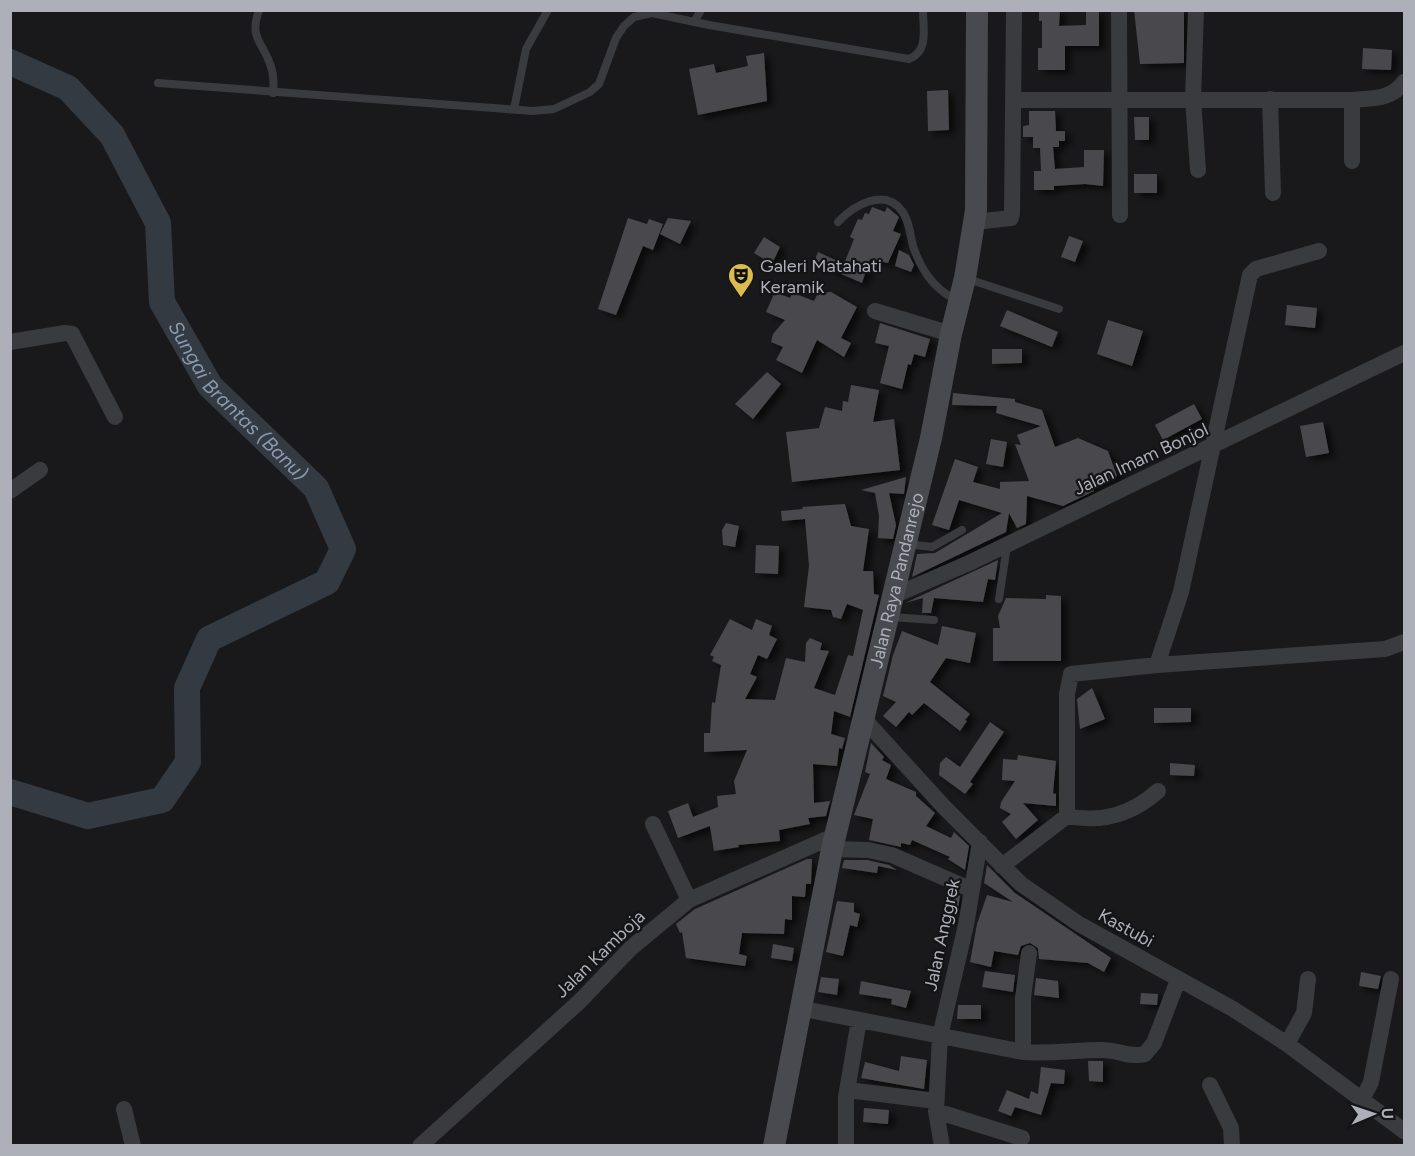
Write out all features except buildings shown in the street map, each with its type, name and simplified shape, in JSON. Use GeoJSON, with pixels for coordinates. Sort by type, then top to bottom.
{"type":"FeatureCollection","features":[{"type":"Feature","properties":{"kind":"main road","name":"Jalan Raya Pandanrejo"},"geometry":{"type":"LineString","coordinates":[[774,1146],[799,1008],[834,842],[931,438],[951,334],[965,278],[975,222],[977,10]]}},
{"type":"Feature","properties":{"kind":"street"},"geometry":{"type":"LineString","coordinates":[[1119,10],[1120,215]]}},
{"type":"Feature","properties":{"kind":"street"},"geometry":{"type":"LineString","coordinates":[[1196,10],[1193,99],[1198,170]]}},
{"type":"Feature","properties":{"kind":"street"},"geometry":{"type":"LineString","coordinates":[[975,222],[1004,220],[1011,218],[1012,213],[1014,12]]}},
{"type":"Feature","properties":{"kind":"street"},"geometry":{"type":"LineString","coordinates":[[1013,100],[1352,100],[1395,94],[1404,82]]}},
{"type":"Feature","properties":{"kind":"street"},"geometry":{"type":"LineString","coordinates":[[1270,99],[1273,193]]}},
{"type":"Feature","properties":{"kind":"street"},"geometry":{"type":"LineString","coordinates":[[1352,100],[1352,161]]}},
{"type":"Feature","properties":{"kind":"street"},"geometry":{"type":"LineString","coordinates":[[1157,665],[1181,592],[1250,275],[1256,269],[1318,251]]}},
{"type":"Feature","properties":{"kind":"street"},"geometry":{"type":"LineString","coordinates":[[875,311],[951,334]]}},
{"type":"Feature","properties":{"kind":"street"},"geometry":{"type":"LineString","coordinates":[[10,342],[65,333],[72,334],[115,417]]}},
{"type":"Feature","properties":{"kind":"street","name":"Jalan Imam Bonjol"},"geometry":{"type":"LineString","coordinates":[[891,607],[1007,543],[1214,446],[1404,353]]}},
{"type":"Feature","properties":{"kind":"street"},"geometry":{"type":"LineString","coordinates":[[10,491],[40,470]]}},
{"type":"Feature","properties":{"kind":"street"},"geometry":{"type":"LineString","coordinates":[[1067,816],[1067,694],[1071,674],[1157,665],[1385,649],[1404,642]]}},
{"type":"Feature","properties":{"kind":"street","name":"Kastubi"},"geometry":{"type":"LineString","coordinates":[[863,718],[944,807],[1021,884],[1079,924],[1233,1009],[1287,1044],[1404,1131]]}},
{"type":"Feature","properties":{"kind":"street"},"geometry":{"type":"LineString","coordinates":[[1002,866],[1067,816],[1096,819],[1118,815],[1158,791]]}},
{"type":"Feature","properties":{"kind":"street"},"geometry":{"type":"LineString","coordinates":[[653,824],[689,900]]}},
{"type":"Feature","properties":{"kind":"street"},"geometry":{"type":"LineString","coordinates":[[834,842],[892,855],[972,890]]}},
{"type":"Feature","properties":{"kind":"street","name":"Jalan Kamboja"},"geometry":{"type":"LineString","coordinates":[[420,1146],[579,1002],[631,948],[689,900],[834,842]]}},
{"type":"Feature","properties":{"kind":"street","name":"Jalan Anggrek"},"geometry":{"type":"LineString","coordinates":[[942,1146],[936,1106],[940,1036],[972,890],[980,842]]}},
{"type":"Feature","properties":{"kind":"street"},"geometry":{"type":"LineString","coordinates":[[1023,1052],[1023,998],[1029,953]]}},
{"type":"Feature","properties":{"kind":"street"},"geometry":{"type":"LineString","coordinates":[[1287,1044],[1304,1013],[1308,979]]}},
{"type":"Feature","properties":{"kind":"street"},"geometry":{"type":"LineString","coordinates":[[1362,1100],[1371,1082],[1391,979]]}},
{"type":"Feature","properties":{"kind":"street"},"geometry":{"type":"LineString","coordinates":[[799,1008],[1023,1052],[1048,1054],[1106,1050],[1142,1056],[1154,1043],[1178,980]]}},
{"type":"Feature","properties":{"kind":"street"},"geometry":{"type":"LineString","coordinates":[[846,1146],[848,1090],[859,1020]]}},
{"type":"Feature","properties":{"kind":"street"},"geometry":{"type":"LineString","coordinates":[[1210,1085],[1231,1128],[1232,1146]]}},
{"type":"Feature","properties":{"kind":"street"},"geometry":{"type":"LineString","coordinates":[[848,1090],[936,1106],[1022,1138]]}},
{"type":"Feature","properties":{"kind":"street"},"geometry":{"type":"LineString","coordinates":[[124,1109],[133,1146]]}},
{"type":"Feature","properties":{"kind":"street"},"geometry":{"type":"LineString","coordinates":[[1402,1146],[1404,1140]]}},
{"type":"Feature","properties":{"kind":"lane"},"geometry":{"type":"LineString","coordinates":[[258,10],[254,24],[255,37],[270,64],[273,93]]}},
{"type":"Feature","properties":{"kind":"lane"},"geometry":{"type":"LineString","coordinates":[[514,109],[526,49],[548,10]]}},
{"type":"Feature","properties":{"kind":"lane"},"geometry":{"type":"LineString","coordinates":[[694,22],[701,10]]}},
{"type":"Feature","properties":{"kind":"lane"},"geometry":{"type":"LineString","coordinates":[[159,82],[273,93],[514,109],[554,109],[590,92],[599,84],[616,38],[634,17],[652,13],[909,59],[918,56],[922,50],[923,10]]}},
{"type":"Feature","properties":{"kind":"lane"},"geometry":{"type":"LineString","coordinates":[[838,222],[850,209],[862,203],[886,201],[896,204],[903,212],[919,259],[934,284],[945,295],[959,301]]}},
{"type":"Feature","properties":{"kind":"lane"},"geometry":{"type":"LineString","coordinates":[[965,278],[1059,309]]}},
{"type":"Feature","properties":{"kind":"lane"},"geometry":{"type":"LineString","coordinates":[[906,543],[932,547],[962,530]]}},
{"type":"Feature","properties":{"kind":"lane"},"geometry":{"type":"LineString","coordinates":[[999,599],[1007,543]]}},
{"type":"Feature","properties":{"kind":"lane"},"geometry":{"type":"LineString","coordinates":[[891,607],[934,620]]}},
{"type":"Feature","properties":{"kind":"waterway","name":"Sungai Brantas (Banu)"},"geometry":{"type":"LineString","coordinates":[[10,62],[68,88],[112,135],[158,223],[162,302],[210,386],[316,488],[343,549],[327,582],[209,639],[187,688],[188,762],[162,800],[88,816],[10,792]]}},
{"type":"Feature","properties":{"kind":"place","name":"Galeri Matahati Keramik"},"geometry":{"type":"Point","coordinates":[741,299]}}]}
